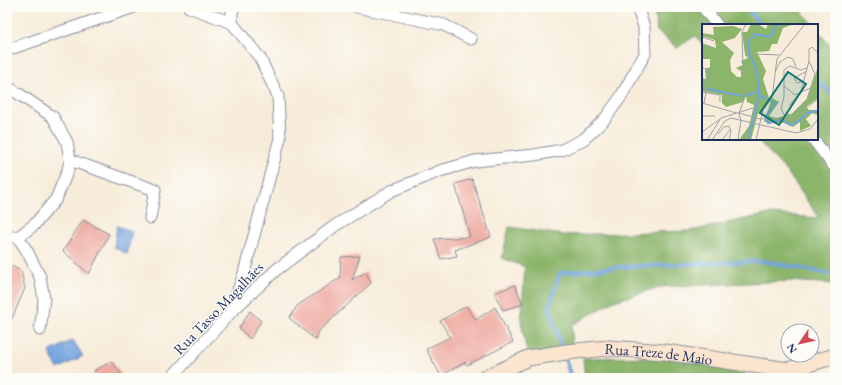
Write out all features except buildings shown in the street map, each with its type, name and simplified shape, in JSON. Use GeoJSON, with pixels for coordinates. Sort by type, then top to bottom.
{"type":"FeatureCollection","features":[{"type":"Feature","properties":{"kind":"street"},"geometry":{"type":"LineString","coordinates":[[7,50],[134,7]]}},
{"type":"Feature","properties":{"kind":"street"},"geometry":{"type":"LineString","coordinates":[[189,7],[232,23],[260,58],[278,96],[280,138],[244,273],[231,312]]}},
{"type":"Feature","properties":{"kind":"street"},"geometry":{"type":"LineString","coordinates":[[232,23],[232,12],[234,7]]}},
{"type":"Feature","properties":{"kind":"street"},"geometry":{"type":"LineString","coordinates":[[357,7],[444,25],[470,39]]}},
{"type":"Feature","properties":{"kind":"street","name":"Rua Tasso Magalhães"},"geometry":{"type":"LineString","coordinates":[[171,378],[231,312],[276,270],[336,225],[391,191],[440,171],[475,161],[534,155],[562,150],[584,139],[604,120],[620,98],[645,54],[644,27],[637,7]]}},
{"type":"Feature","properties":{"kind":"street"},"geometry":{"type":"LineString","coordinates":[[703,7],[716,24]]}},
{"type":"Feature","properties":{"kind":"street"},"geometry":{"type":"LineString","coordinates":[[7,86],[53,117],[67,142],[70,160],[68,170],[56,198],[34,225],[12,237],[27,251],[40,276],[44,299],[40,330]]}},
{"type":"Feature","properties":{"kind":"street"},"geometry":{"type":"LineString","coordinates":[[814,140],[835,168]]}},
{"type":"Feature","properties":{"kind":"street"},"geometry":{"type":"LineString","coordinates":[[70,160],[155,190],[150,218]]}},
{"type":"Feature","properties":{"kind":"street","name":"Rua Treze de Maio"},"geometry":{"type":"LineString","coordinates":[[485,378],[528,358],[566,352],[608,348],[665,352],[788,370],[835,356]]}},
{"type":"Feature","properties":{"kind":"green space"},"geometry":{"type":"Polygon","coordinates":[[[654,7],[798,7],[812,24],[702,24],[702,44],[695,36],[677,48],[657,31],[654,7]]]}},
{"type":"Feature","properties":{"kind":"green space"},"geometry":{"type":"Polygon","coordinates":[[[818,31],[835,51],[835,284],[790,281],[660,287],[614,301],[572,325],[572,346],[528,358],[521,321],[525,267],[502,258],[509,227],[563,235],[690,231],[769,214],[819,218],[788,173],[758,140],[818,140],[818,31]]]}},
{"type":"Feature","properties":{"kind":"green space"},"geometry":{"type":"Polygon","coordinates":[[[660,357],[738,371],[759,378],[585,378],[583,358],[660,357]]]}},
{"type":"Feature","properties":{"kind":"water"},"geometry":{"type":"Polygon","coordinates":[[[117,226],[132,231],[127,254],[114,247],[117,226]]]}},
{"type":"Feature","properties":{"kind":"water"},"geometry":{"type":"Polygon","coordinates":[[[73,340],[83,356],[58,369],[49,352],[73,340]]]}},
{"type":"Feature","properties":{"kind":"waterway"},"geometry":{"type":"LineString","coordinates":[[746,7],[760,24]]}},
{"type":"Feature","properties":{"kind":"waterway"},"geometry":{"type":"LineString","coordinates":[[818,82],[835,96]]}},
{"type":"Feature","properties":{"kind":"waterway"},"geometry":{"type":"LineString","coordinates":[[562,349],[549,307],[560,273],[618,267],[763,261],[835,275]]}},
{"type":"Feature","properties":{"kind":"waterway"},"geometry":{"type":"LineString","coordinates":[[564,355],[571,378]]}}]}
